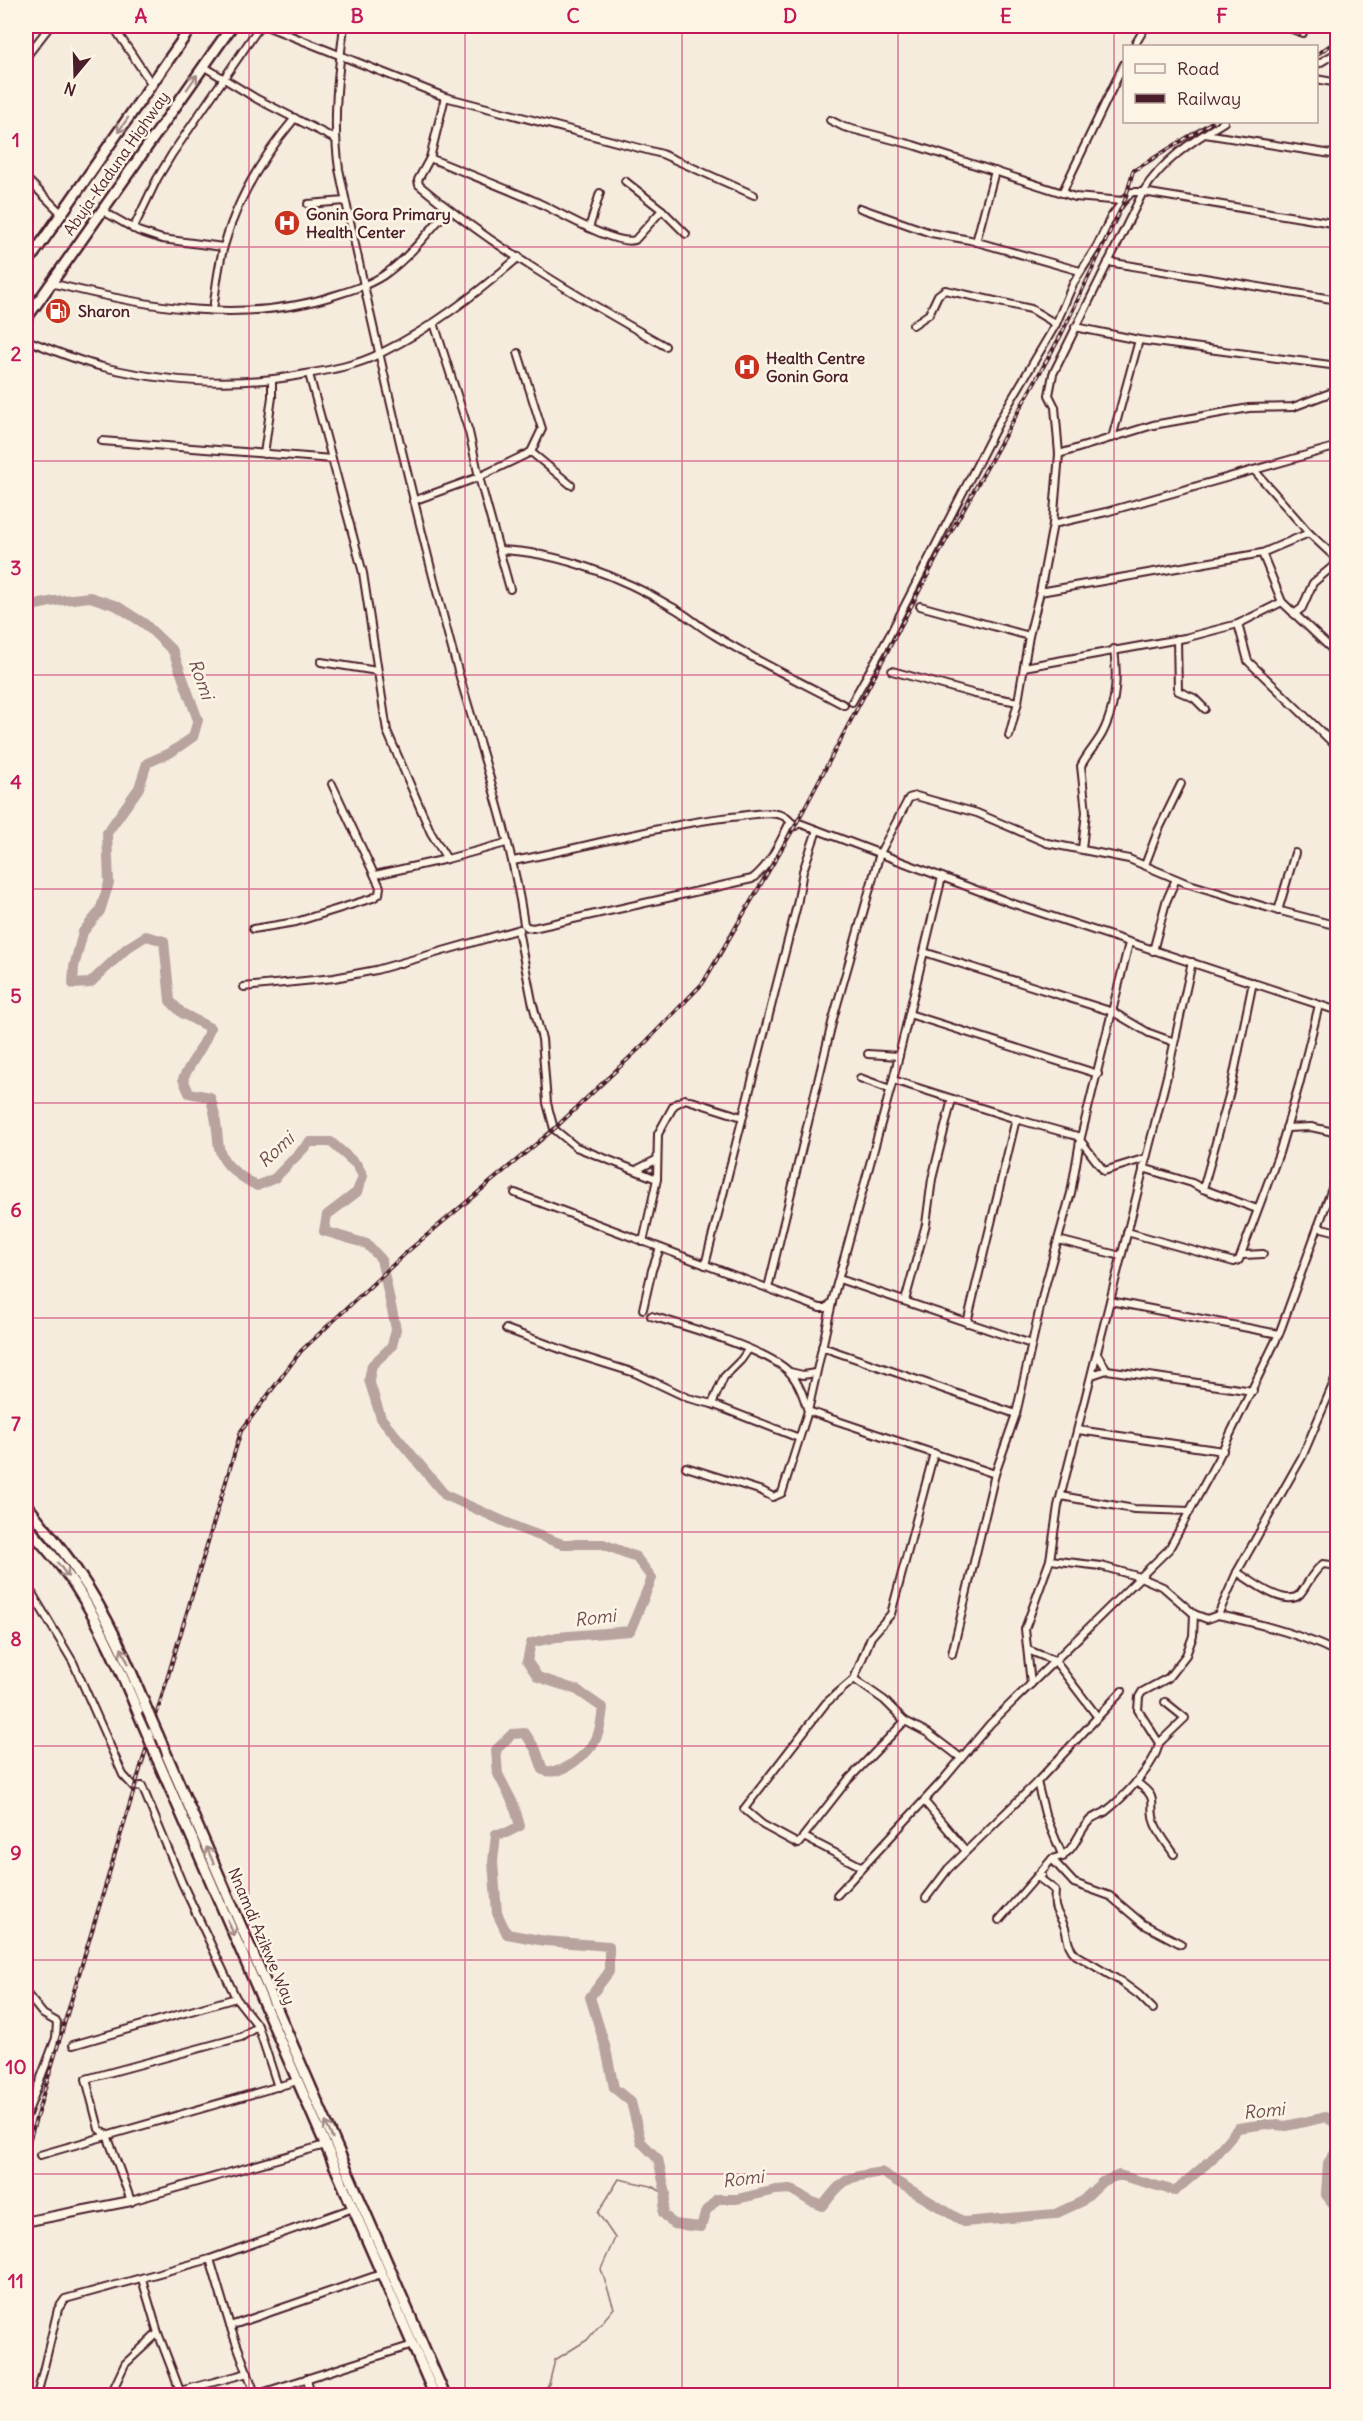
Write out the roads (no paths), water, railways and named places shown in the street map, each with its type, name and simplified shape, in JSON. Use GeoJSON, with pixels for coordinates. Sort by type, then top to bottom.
{"type":"FeatureCollection","features":[{"type":"Feature","properties":{"kind":"highway","name":"Abuja-Kaduna Highway"},"geometry":{"type":"LineString","coordinates":[[26,265],[192,26]]}},
{"type":"Feature","properties":{"kind":"highway","name":"Abuja-Kaduna Highway"},"geometry":{"type":"LineString","coordinates":[[26,319],[232,26]]}},
{"type":"Feature","properties":{"kind":"highway","name":"Nnamdi Azikwe Way"},"geometry":{"type":"LineString","coordinates":[[26,1504],[79,1572],[120,1646],[308,2094],[445,2396]]}},
{"type":"Feature","properties":{"kind":"highway","name":"Nnamdi Azikwe Way"},"geometry":{"type":"LineString","coordinates":[[28,1528],[78,1590],[107,1642],[297,2081],[308,2094],[325,2145],[435,2396]]}},
{"type":"Feature","properties":{"kind":"main road"},"geometry":{"type":"LineString","coordinates":[[27,2221],[131,2201]]}},
{"type":"Feature","properties":{"kind":"street"},"geometry":{"type":"LineString","coordinates":[[26,57],[50,26]]}},
{"type":"Feature","properties":{"kind":"street"},"geometry":{"type":"LineString","coordinates":[[113,26],[152,83]]}},
{"type":"Feature","properties":{"kind":"street"},"geometry":{"type":"LineString","coordinates":[[134,229],[157,179],[260,26]]}},
{"type":"Feature","properties":{"kind":"street"},"geometry":{"type":"LineString","coordinates":[[266,26],[446,97],[662,154],[754,195]]}},
{"type":"Feature","properties":{"kind":"street"},"geometry":{"type":"LineString","coordinates":[[344,26],[335,139],[345,201],[413,501],[506,843],[513,861],[526,927]]}},
{"type":"Feature","properties":{"kind":"street"},"geometry":{"type":"LineString","coordinates":[[1135,45],[1146,26]]}},
{"type":"Feature","properties":{"kind":"street"},"geometry":{"type":"LineString","coordinates":[[1284,26],[1304,33]]}},
{"type":"Feature","properties":{"kind":"street"},"geometry":{"type":"LineString","coordinates":[[1318,64],[1338,52]]}},
{"type":"Feature","properties":{"kind":"street"},"geometry":{"type":"LineString","coordinates":[[203,66],[257,99],[335,139]]}},
{"type":"Feature","properties":{"kind":"street"},"geometry":{"type":"LineString","coordinates":[[1062,193],[1123,68]]}},
{"type":"Feature","properties":{"kind":"street"},"geometry":{"type":"LineString","coordinates":[[1318,79],[1338,83]]}},
{"type":"Feature","properties":{"kind":"street"},"geometry":{"type":"LineString","coordinates":[[446,97],[430,158],[418,183],[448,210],[588,303],[665,346]]}},
{"type":"Feature","properties":{"kind":"street"},"geometry":{"type":"LineString","coordinates":[[213,310],[223,247],[238,208],[274,143],[295,118]]}},
{"type":"Feature","properties":{"kind":"street"},"geometry":{"type":"LineString","coordinates":[[830,120],[844,127],[913,145],[1062,193],[1089,199],[1124,201]]}},
{"type":"Feature","properties":{"kind":"street"},"geometry":{"type":"LineString","coordinates":[[1009,736],[1018,702],[1029,636],[1053,524],[1059,454],[1055,407],[1049,395],[1050,383],[1075,327],[1153,176],[1174,155],[1222,123]]}},
{"type":"Feature","properties":{"kind":"street"},"geometry":{"type":"LineString","coordinates":[[1204,134],[1338,155]]}},
{"type":"Feature","properties":{"kind":"street"},"geometry":{"type":"LineString","coordinates":[[430,158],[538,203],[589,228],[632,241],[662,210]]}},
{"type":"Feature","properties":{"kind":"street"},"geometry":{"type":"LineString","coordinates":[[976,242],[995,171]]}},
{"type":"Feature","properties":{"kind":"street"},"geometry":{"type":"LineString","coordinates":[[26,178],[61,213]]}},
{"type":"Feature","properties":{"kind":"street"},"geometry":{"type":"LineString","coordinates":[[625,181],[662,210],[686,234]]}},
{"type":"Feature","properties":{"kind":"street"},"geometry":{"type":"LineString","coordinates":[[852,702],[887,640],[1003,414],[1056,324],[1073,284],[1111,217],[1132,192],[1338,224]]}},
{"type":"Feature","properties":{"kind":"street"},"geometry":{"type":"LineString","coordinates":[[589,228],[600,193]]}},
{"type":"Feature","properties":{"kind":"street"},"geometry":{"type":"LineString","coordinates":[[308,204],[345,201]]}},
{"type":"Feature","properties":{"kind":"street"},"geometry":{"type":"LineString","coordinates":[[860,208],[931,233],[976,242],[1080,272]]}},
{"type":"Feature","properties":{"kind":"street"},"geometry":{"type":"LineString","coordinates":[[101,210],[134,229],[162,239],[223,247]]}},
{"type":"Feature","properties":{"kind":"street"},"geometry":{"type":"LineString","coordinates":[[51,283],[120,301],[160,307],[241,312],[281,309],[365,285],[388,273],[448,210]]}},
{"type":"Feature","properties":{"kind":"street"},"geometry":{"type":"LineString","coordinates":[[26,340],[102,367],[147,376],[199,382],[272,381],[338,369],[379,355],[434,323],[519,257]]}},
{"type":"Feature","properties":{"kind":"street"},"geometry":{"type":"LineString","coordinates":[[1108,262],[1338,300]]}},
{"type":"Feature","properties":{"kind":"street"},"geometry":{"type":"LineString","coordinates":[[913,326],[929,314],[938,295],[945,290],[1031,309],[1056,324]]}},
{"type":"Feature","properties":{"kind":"street"},"geometry":{"type":"LineString","coordinates":[[434,323],[469,432],[510,589]]}},
{"type":"Feature","properties":{"kind":"street"},"geometry":{"type":"LineString","coordinates":[[1075,327],[1138,340],[1338,366]]}},
{"type":"Feature","properties":{"kind":"street"},"geometry":{"type":"LineString","coordinates":[[1112,438],[1138,340]]}},
{"type":"Feature","properties":{"kind":"street"},"geometry":{"type":"LineString","coordinates":[[413,501],[479,477],[531,452],[542,429],[518,353]]}},
{"type":"Feature","properties":{"kind":"street"},"geometry":{"type":"LineString","coordinates":[[309,374],[363,573],[387,731],[421,812],[447,859]]}},
{"type":"Feature","properties":{"kind":"street"},"geometry":{"type":"LineString","coordinates":[[264,454],[272,381]]}},
{"type":"Feature","properties":{"kind":"street"},"geometry":{"type":"LineString","coordinates":[[1059,454],[1153,425],[1249,408],[1293,407],[1338,390]]}},
{"type":"Feature","properties":{"kind":"street"},"geometry":{"type":"LineString","coordinates":[[102,441],[332,459]]}},
{"type":"Feature","properties":{"kind":"street"},"geometry":{"type":"LineString","coordinates":[[1053,524],[1106,512],[1334,447],[1338,455]]}},
{"type":"Feature","properties":{"kind":"street"},"geometry":{"type":"LineString","coordinates":[[531,452],[571,485]]}},
{"type":"Feature","properties":{"kind":"street"},"geometry":{"type":"LineString","coordinates":[[1254,470],[1309,533],[1338,561],[1314,584],[1302,608],[1294,614]]}},
{"type":"Feature","properties":{"kind":"street"},"geometry":{"type":"LineString","coordinates":[[1040,592],[1262,553],[1309,533]]}},
{"type":"Feature","properties":{"kind":"street"},"geometry":{"type":"LineString","coordinates":[[499,550],[540,554],[564,560],[637,587],[673,607],[713,635],[844,705]]}},
{"type":"Feature","properties":{"kind":"street"},"geometry":{"type":"LineString","coordinates":[[1262,553],[1282,602],[1338,655]]}},
{"type":"Feature","properties":{"kind":"street"},"geometry":{"type":"LineString","coordinates":[[1024,667],[1177,639],[1238,624],[1282,602]]}},
{"type":"Feature","properties":{"kind":"street"},"geometry":{"type":"LineString","coordinates":[[920,606],[1029,636]]}},
{"type":"Feature","properties":{"kind":"street"},"geometry":{"type":"LineString","coordinates":[[1238,624],[1248,661],[1338,748]]}},
{"type":"Feature","properties":{"kind":"street"},"geometry":{"type":"LineString","coordinates":[[1177,639],[1178,692],[1194,698],[1205,709]]}},
{"type":"Feature","properties":{"kind":"street"},"geometry":{"type":"LineString","coordinates":[[1082,849],[1086,812],[1081,766],[1102,734],[1113,701],[1118,677],[1114,649]]}},
{"type":"Feature","properties":{"kind":"street"},"geometry":{"type":"LineString","coordinates":[[321,662],[377,671]]}},
{"type":"Feature","properties":{"kind":"street"},"geometry":{"type":"LineString","coordinates":[[892,671],[975,694],[1018,702]]}},
{"type":"Feature","properties":{"kind":"street"},"geometry":{"type":"LineString","coordinates":[[253,929],[297,922],[373,898],[380,891],[332,784]]}},
{"type":"Feature","properties":{"kind":"street"},"geometry":{"type":"LineString","coordinates":[[1145,866],[1158,831],[1181,784]]}},
{"type":"Feature","properties":{"kind":"street"},"geometry":{"type":"LineString","coordinates":[[768,1288],[833,1019],[880,853],[905,801],[916,796],[977,813],[1047,843],[1129,859],[1176,879],[1338,926]]}},
{"type":"Feature","properties":{"kind":"street"},"geometry":{"type":"LineString","coordinates":[[513,861],[566,852],[668,826],[771,813],[785,817],[795,826],[799,823],[942,877],[1129,943],[1338,1011]]}},
{"type":"Feature","properties":{"kind":"street"},"geometry":{"type":"LineString","coordinates":[[244,987],[334,978],[376,970],[526,927],[533,928],[752,879],[773,857],[788,826],[792,823]]}},
{"type":"Feature","properties":{"kind":"street"},"geometry":{"type":"LineString","coordinates":[[705,1265],[803,871],[817,830]]}},
{"type":"Feature","properties":{"kind":"street"},"geometry":{"type":"LineString","coordinates":[[375,876],[506,843]]}},
{"type":"Feature","properties":{"kind":"street"},"geometry":{"type":"LineString","coordinates":[[1278,910],[1295,853]]}},
{"type":"Feature","properties":{"kind":"street"},"geometry":{"type":"LineString","coordinates":[[686,1467],[762,1491],[773,1497],[778,1497],[782,1493],[808,1411],[832,1302],[893,1080],[942,877]]}},
{"type":"Feature","properties":{"kind":"street"},"geometry":{"type":"LineString","coordinates":[[1153,951],[1166,902],[1176,879]]}},
{"type":"Feature","properties":{"kind":"street"},"geometry":{"type":"LineString","coordinates":[[518,930],[542,1039],[547,1103],[554,1129],[576,1147],[638,1169],[657,1179]]}},
{"type":"Feature","properties":{"kind":"street"},"geometry":{"type":"LineString","coordinates":[[952,1654],[995,1474],[1016,1414],[1031,1344],[1071,1192],[1079,1138],[1084,1129],[1129,943]]}},
{"type":"Feature","properties":{"kind":"street"},"geometry":{"type":"LineString","coordinates":[[924,952],[1113,1012],[1149,1034],[1174,1042]]}},
{"type":"Feature","properties":{"kind":"street"},"geometry":{"type":"LineString","coordinates":[[1032,1684],[1025,1629],[1050,1560],[1061,1496],[1146,1158],[1192,962]]}},
{"type":"Feature","properties":{"kind":"street"},"geometry":{"type":"LineString","coordinates":[[1203,1189],[1231,1088],[1252,982]]}},
{"type":"Feature","properties":{"kind":"street"},"geometry":{"type":"LineString","coordinates":[[1243,1255],[1286,1128],[1319,1005]]}},
{"type":"Feature","properties":{"kind":"street"},"geometry":{"type":"LineString","coordinates":[[909,1014],[1098,1074]]}},
{"type":"Feature","properties":{"kind":"street"},"geometry":{"type":"LineString","coordinates":[[868,1054],[899,1056]]}},
{"type":"Feature","properties":{"kind":"street"},"geometry":{"type":"LineString","coordinates":[[860,1078],[890,1089]]}},
{"type":"Feature","properties":{"kind":"street"},"geometry":{"type":"LineString","coordinates":[[893,1080],[1079,1138],[1104,1171],[1146,1158]]}},
{"type":"Feature","properties":{"kind":"street"},"geometry":{"type":"LineString","coordinates":[[643,1242],[657,1179],[658,1134],[679,1101],[685,1099],[742,1117]]}},
{"type":"Feature","properties":{"kind":"street"},"geometry":{"type":"LineString","coordinates":[[905,1301],[926,1224],[932,1179],[952,1099]]}},
{"type":"Feature","properties":{"kind":"street"},"geometry":{"type":"LineString","coordinates":[[967,1323],[1016,1119]]}},
{"type":"Feature","properties":{"kind":"street"},"geometry":{"type":"LineString","coordinates":[[1286,1128],[1311,1127],[1338,1132]]}},
{"type":"Feature","properties":{"kind":"street"},"geometry":{"type":"LineString","coordinates":[[638,1169],[656,1160]]}},
{"type":"Feature","properties":{"kind":"street"},"geometry":{"type":"LineString","coordinates":[[1143,1168],[1192,1183],[1257,1209]]}},
{"type":"Feature","properties":{"kind":"street"},"geometry":{"type":"LineString","coordinates":[[837,1895],[924,1801],[990,1724],[1168,1549],[1223,1451],[1279,1334],[1338,1172]]}},
{"type":"Feature","properties":{"kind":"street"},"geometry":{"type":"LineString","coordinates":[[515,1193],[820,1308],[827,1308],[832,1302]]}},
{"type":"Feature","properties":{"kind":"street"},"geometry":{"type":"LineString","coordinates":[[1318,1227],[1338,1232]]}},
{"type":"Feature","properties":{"kind":"street"},"geometry":{"type":"LineString","coordinates":[[1127,1232],[1234,1262],[1243,1255],[1263,1254]]}},
{"type":"Feature","properties":{"kind":"street"},"geometry":{"type":"LineString","coordinates":[[1058,1240],[1121,1256]]}},
{"type":"Feature","properties":{"kind":"street"},"geometry":{"type":"LineString","coordinates":[[643,1309],[652,1270],[660,1248]]}},
{"type":"Feature","properties":{"kind":"street"},"geometry":{"type":"LineString","coordinates":[[839,1279],[1031,1344]]}},
{"type":"Feature","properties":{"kind":"street"},"geometry":{"type":"LineString","coordinates":[[1110,1302],[1279,1334]]}},
{"type":"Feature","properties":{"kind":"street"},"geometry":{"type":"LineString","coordinates":[[651,1316],[698,1330],[776,1362],[790,1372],[801,1389],[808,1411]]}},
{"type":"Feature","properties":{"kind":"street"},"geometry":{"type":"LineString","coordinates":[[506,1329],[635,1373],[688,1398],[712,1404],[799,1438]]}},
{"type":"Feature","properties":{"kind":"street"},"geometry":{"type":"LineString","coordinates":[[822,1347],[1016,1414]]}},
{"type":"Feature","properties":{"kind":"street"},"geometry":{"type":"LineString","coordinates":[[712,1404],[724,1377],[748,1350]]}},
{"type":"Feature","properties":{"kind":"street"},"geometry":{"type":"LineString","coordinates":[[1097,1354],[1107,1370]]}},
{"type":"Feature","properties":{"kind":"street"},"geometry":{"type":"LineString","coordinates":[[1092,1375],[1107,1370],[1253,1391]]}},
{"type":"Feature","properties":{"kind":"street"},"geometry":{"type":"LineString","coordinates":[[790,1372],[803,1375],[815,1373]]}},
{"type":"Feature","properties":{"kind":"street"},"geometry":{"type":"LineString","coordinates":[[1218,1615],[1237,1572],[1302,1457],[1338,1373]]}},
{"type":"Feature","properties":{"kind":"street"},"geometry":{"type":"LineString","coordinates":[[808,1411],[995,1474]]}},
{"type":"Feature","properties":{"kind":"street"},"geometry":{"type":"LineString","coordinates":[[1078,1430],[1223,1451]]}},
{"type":"Feature","properties":{"kind":"street"},"geometry":{"type":"LineString","coordinates":[[798,1844],[763,1825],[744,1809],[826,1703],[854,1679],[872,1637],[891,1614],[934,1454]]}},
{"type":"Feature","properties":{"kind":"street"},"geometry":{"type":"LineString","coordinates":[[1061,1496],[1134,1509],[1190,1511]]}},
{"type":"Feature","properties":{"kind":"street"},"geometry":{"type":"LineString","coordinates":[[26,1540],[28,1528]]}},
{"type":"Feature","properties":{"kind":"street"},"geometry":{"type":"LineString","coordinates":[[1050,1560],[1101,1566],[1140,1577],[1163,1587],[1194,1614],[1207,1619]]}},
{"type":"Feature","properties":{"kind":"street"},"geometry":{"type":"LineString","coordinates":[[1237,1572],[1273,1595],[1293,1598],[1298,1596],[1316,1569],[1323,1564],[1338,1566]]}},
{"type":"Feature","properties":{"kind":"street"},"geometry":{"type":"LineString","coordinates":[[26,1582],[73,1662],[123,1775],[134,1787],[142,1786],[182,1883],[236,1998],[258,2026],[278,2087]]}},
{"type":"Feature","properties":{"kind":"street"},"geometry":{"type":"LineString","coordinates":[[1159,1743],[1138,1710],[1139,1697],[1142,1692],[1168,1678],[1186,1655],[1193,1636],[1194,1614]]}},
{"type":"Feature","properties":{"kind":"street"},"geometry":{"type":"LineString","coordinates":[[1194,1625],[1218,1615],[1250,1622],[1325,1646],[1338,1653]]}},
{"type":"Feature","properties":{"kind":"street"},"geometry":{"type":"LineString","coordinates":[[1028,1650],[1056,1661],[1097,1716]]}},
{"type":"Feature","properties":{"kind":"street"},"geometry":{"type":"LineString","coordinates":[[854,1679],[884,1700],[905,1721],[928,1733],[961,1758]]}},
{"type":"Feature","properties":{"kind":"street"},"geometry":{"type":"LineString","coordinates":[[926,1898],[948,1869],[1037,1782],[1122,1691]]}},
{"type":"Feature","properties":{"kind":"street"},"geometry":{"type":"LineString","coordinates":[[999,1920],[1052,1859],[1063,1857],[1077,1841],[1088,1822],[1103,1813],[1136,1782],[1153,1757],[1159,1743],[1185,1718],[1165,1702]]}},
{"type":"Feature","properties":{"kind":"street"},"geometry":{"type":"LineString","coordinates":[[798,1844],[847,1781],[905,1721]]}},
{"type":"Feature","properties":{"kind":"street"},"geometry":{"type":"LineString","coordinates":[[1037,1782],[1045,1814],[1063,1857]]}},
{"type":"Feature","properties":{"kind":"street"},"geometry":{"type":"LineString","coordinates":[[1136,1782],[1149,1791],[1153,1800],[1155,1824],[1174,1854]]}},
{"type":"Feature","properties":{"kind":"street"},"geometry":{"type":"LineString","coordinates":[[924,1801],[966,1851]]}},
{"type":"Feature","properties":{"kind":"street"},"geometry":{"type":"LineString","coordinates":[[798,1844],[804,1837],[862,1867]]}},
{"type":"Feature","properties":{"kind":"street"},"geometry":{"type":"LineString","coordinates":[[1052,1859],[1074,1883],[1110,1896],[1143,1924],[1180,1944]]}},
{"type":"Feature","properties":{"kind":"street"},"geometry":{"type":"LineString","coordinates":[[1052,1859],[1039,1878],[1055,1890],[1055,1911],[1065,1928],[1069,1948],[1076,1955],[1139,1995],[1153,2009]]}},
{"type":"Feature","properties":{"kind":"street"},"geometry":{"type":"LineString","coordinates":[[26,1993],[43,2014],[57,2022],[56,2038],[26,2117]]}},
{"type":"Feature","properties":{"kind":"street"},"geometry":{"type":"LineString","coordinates":[[73,2045],[236,1998]]}},
{"type":"Feature","properties":{"kind":"street"},"geometry":{"type":"LineString","coordinates":[[258,2026],[241,2037],[86,2079],[99,2129],[107,2135],[131,2201],[325,2145]]}},
{"type":"Feature","properties":{"kind":"street"},"geometry":{"type":"LineString","coordinates":[[40,2154],[297,2081]]}},
{"type":"Feature","properties":{"kind":"street"},"geometry":{"type":"LineString","coordinates":[[49,2396],[37,2394],[58,2309],[62,2302],[71,2297],[210,2259],[353,2208]]}},
{"type":"Feature","properties":{"kind":"street"},"geometry":{"type":"LineString","coordinates":[[210,2259],[230,2326],[256,2395],[413,2345]]}},
{"type":"Feature","properties":{"kind":"street"},"geometry":{"type":"LineString","coordinates":[[230,2326],[381,2274]]}},
{"type":"Feature","properties":{"kind":"street"},"geometry":{"type":"LineString","coordinates":[[142,2279],[158,2332],[181,2393],[248,2373]]}},
{"type":"Feature","properties":{"kind":"street"},"geometry":{"type":"LineString","coordinates":[[110,2396],[125,2364],[158,2332]]}},
{"type":"Feature","properties":{"kind":"street"},"geometry":{"type":"LineString","coordinates":[[307,2378],[311,2396]]}},
{"type":"Feature","properties":{"kind":"waterway","name":"Romi"},"geometry":{"type":"LineString","coordinates":[[26,607],[90,597],[117,606],[145,624],[173,651],[198,720],[193,737],[170,753],[147,763],[139,788],[107,833],[109,883],[100,911],[83,932],[74,967],[73,984],[90,983],[127,948],[146,936],[164,941],[170,1001],[182,1013],[210,1028],[183,1079],[189,1093],[210,1097],[215,1114],[219,1148],[229,1166],[257,1186],[275,1178],[310,1142],[331,1142],[357,1165],[363,1176],[357,1192],[327,1215],[324,1231],[367,1244],[381,1259],[396,1329],[392,1346],[372,1365],[369,1380],[381,1418],[445,1495],[521,1529],[562,1544],[603,1544],[636,1557],[652,1578],[630,1631],[557,1637],[531,1643],[527,1661],[538,1677],[577,1690],[603,1708],[602,1718],[592,1746],[573,1763],[558,1771],[543,1770],[536,1750],[525,1733],[512,1734],[496,1750],[498,1774],[514,1805],[520,1826],[506,1833],[496,1834],[493,1862],[497,1913],[507,1934],[545,1941],[609,1946],[609,1972],[590,1997],[606,2049],[614,2088],[631,2102],[641,2142],[658,2159],[666,2194],[663,2213],[673,2224],[701,2227],[706,2211],[717,2199],[737,2199],[791,2189],[823,2206],[836,2189],[847,2180],[881,2172],[964,2222],[1055,2214],[1081,2202],[1102,2182],[1119,2175],[1175,2191],[1211,2160],[1238,2128],[1266,2124],[1286,2126],[1326,2117],[1338,2125]]}},
{"type":"Feature","properties":{"kind":"waterway","name":"Romi"},"geometry":{"type":"LineString","coordinates":[[1338,2149],[1328,2163],[1326,2195],[1338,2210]]}},
{"type":"Feature","properties":{"kind":"waterway"},"geometry":{"type":"LineString","coordinates":[[540,2396],[549,2384],[555,2360],[587,2340],[614,2308],[601,2269],[615,2238],[598,2213],[619,2179],[651,2186],[666,2194]]}},
{"type":"Feature","properties":{"kind":"railway"},"geometry":{"type":"LineString","coordinates":[[1318,54],[1338,40]]}},
{"type":"Feature","properties":{"kind":"railway"},"geometry":{"type":"LineString","coordinates":[[26,2152],[241,1431],[301,1351],[408,1251],[554,1129],[646,1042],[703,983],[795,826],[944,544],[1061,335],[1125,200],[1133,171],[1210,123]]}},
{"type":"Feature","properties":{"kind":"place","name":"Gonin Gora Primary Health Center"},"geometry":{"type":"Point","coordinates":[287,223]}},
{"type":"Feature","properties":{"kind":"place","name":"Sharon"},"geometry":{"type":"Point","coordinates":[58,311]}},
{"type":"Feature","properties":{"kind":"place","name":"Health Centre Gonin Gora"},"geometry":{"type":"Point","coordinates":[747,367]}}]}
